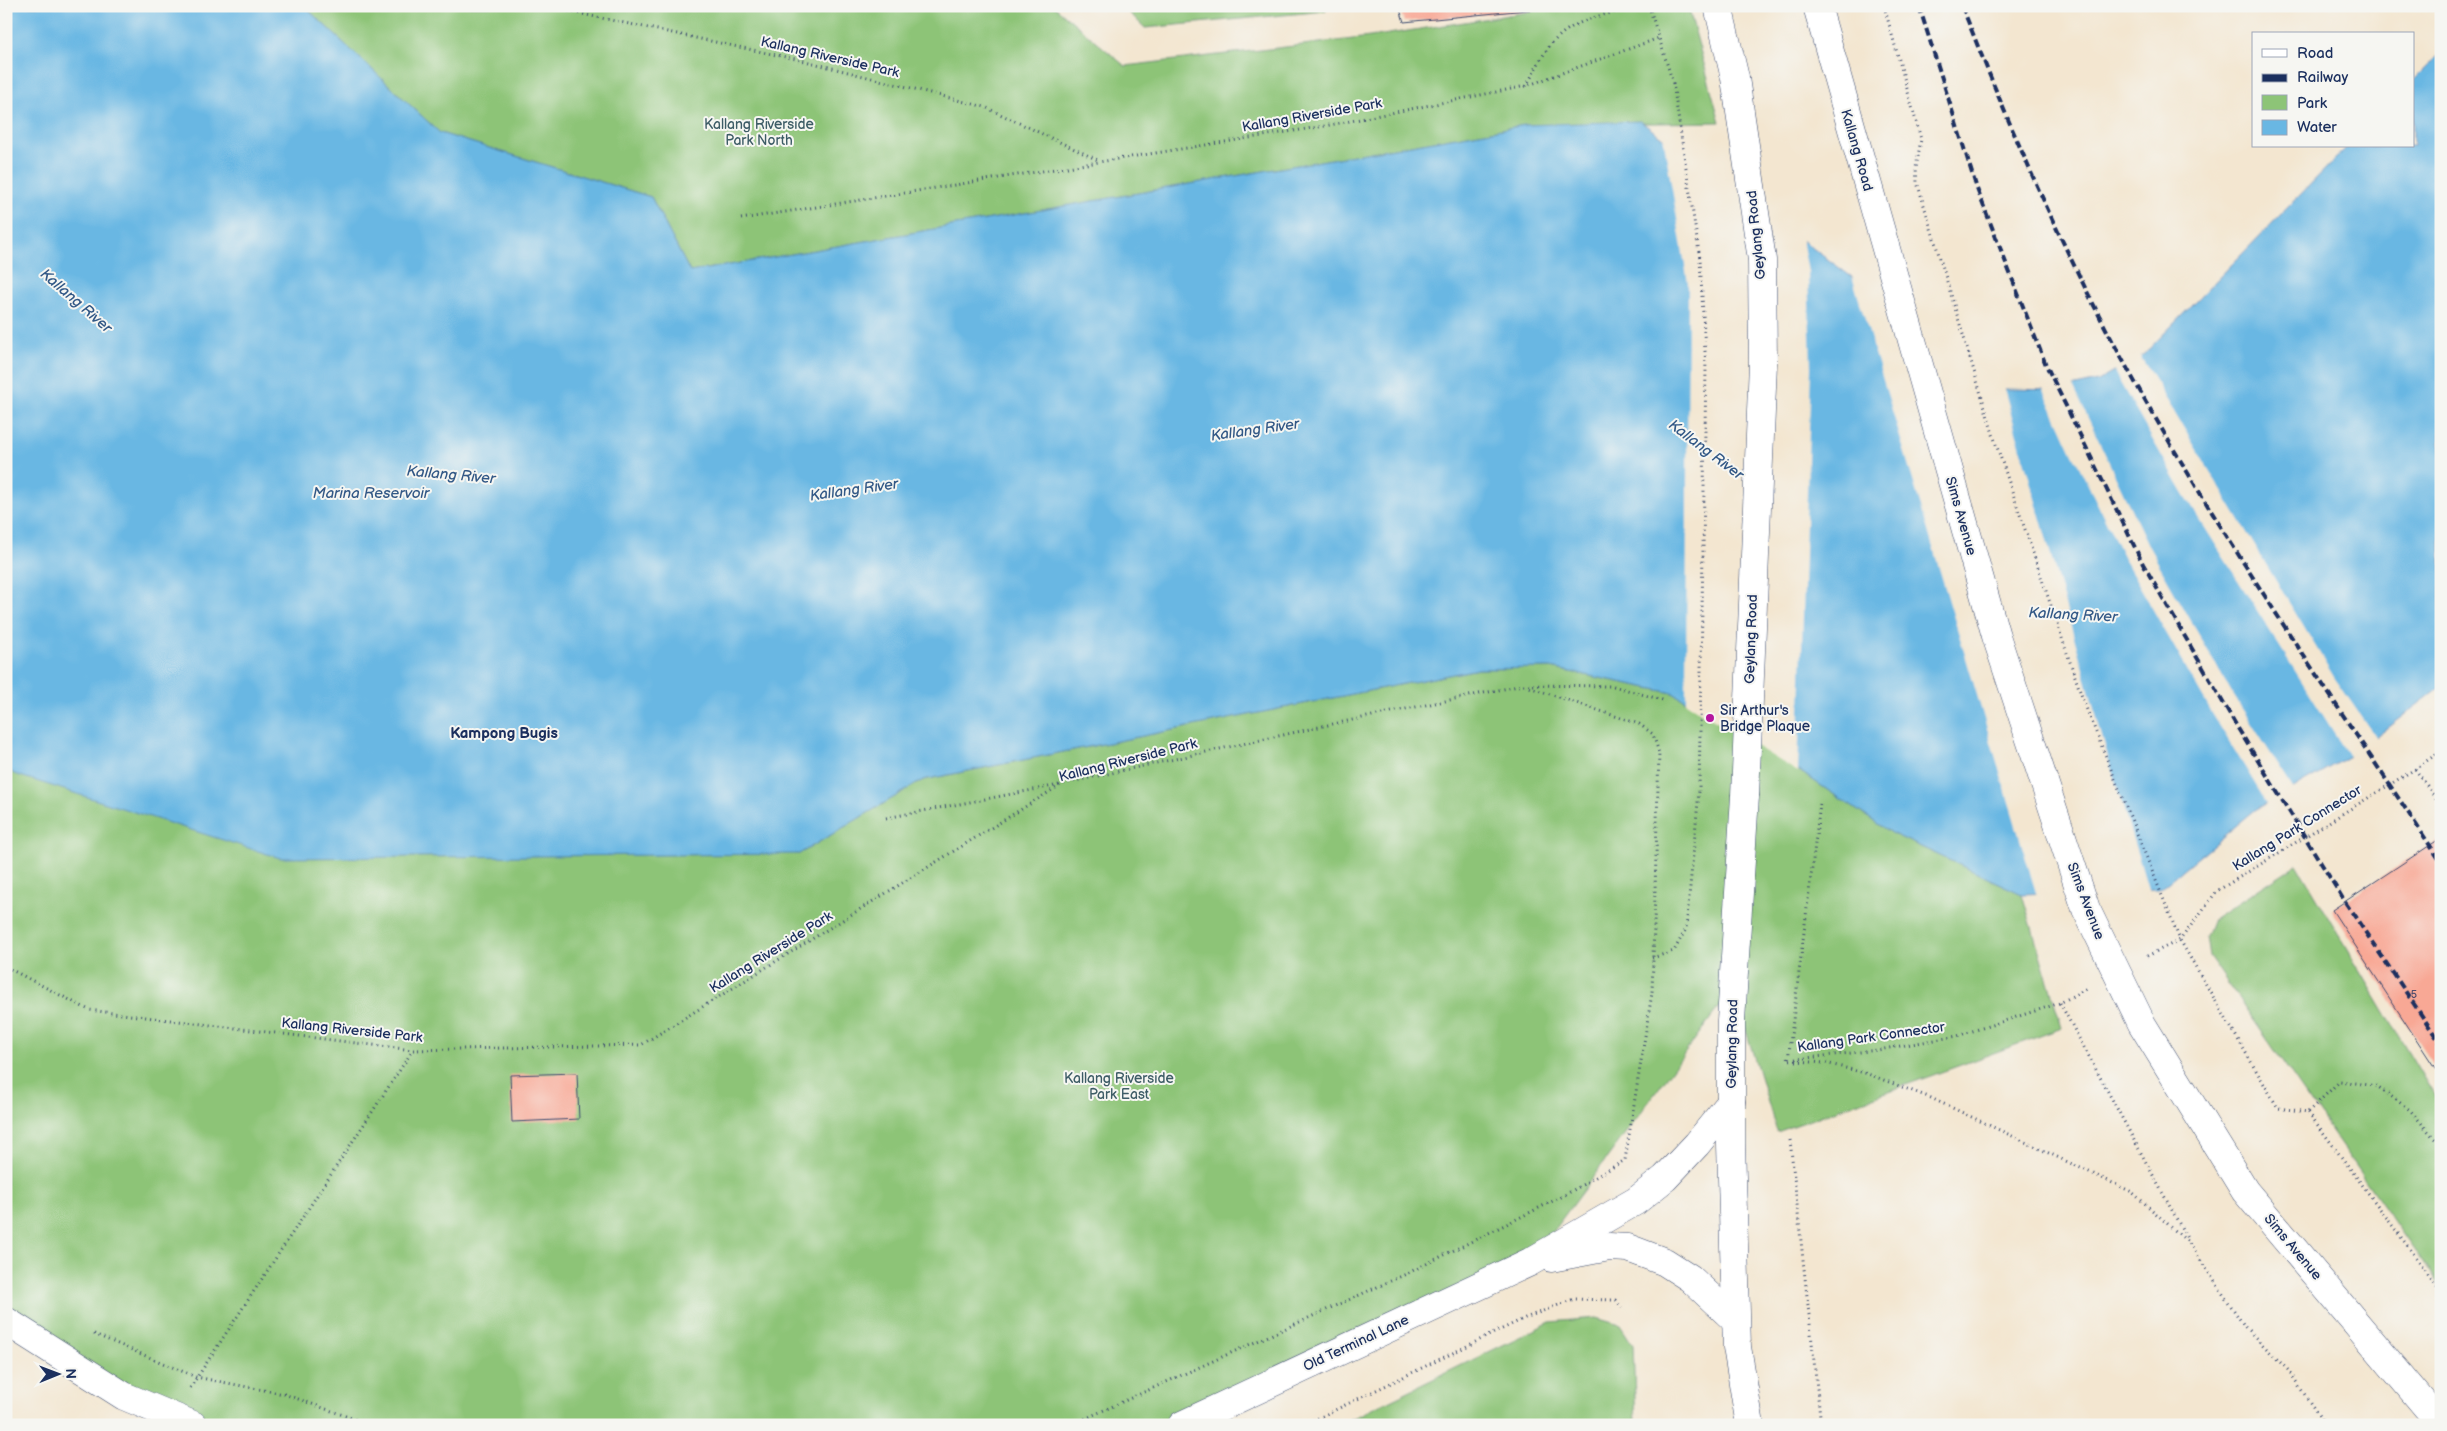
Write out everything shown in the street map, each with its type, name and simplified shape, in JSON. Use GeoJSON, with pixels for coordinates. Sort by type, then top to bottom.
{"type":"FeatureCollection","features":[{"type":"Feature","properties":{"kind":"main road","name":"Geylang Road"},"geometry":{"type":"LineString","coordinates":[[1718,6],[1735,78],[1762,260],[1763,363],[1745,796],[1731,1021],[1735,1320],[1737,1347],[1750,1425]]}},
{"type":"Feature","properties":{"kind":"main road","name":"Kallang Road"},"geometry":{"type":"LineString","coordinates":[[1817,6],[1897,294]]}},
{"type":"Feature","properties":{"kind":"main road","name":"Sims Avenue"},"geometry":{"type":"LineString","coordinates":[[1897,294],[1996,636],[2086,909],[2142,1024],[2245,1191],[2441,1424]]}},
{"type":"Feature","properties":{"kind":"main road","name":"Old Terminal Lane"},"geometry":{"type":"LineString","coordinates":[[1182,1425],[1530,1262],[1646,1194],[1665,1178],[1697,1144],[1731,1102]]}},
{"type":"Feature","properties":{"kind":"main road","name":"Old Terminal Lane"},"geometry":{"type":"LineString","coordinates":[[1530,1262],[1609,1248],[1628,1248],[1664,1262],[1690,1278],[1735,1320]]}},
{"type":"Feature","properties":{"kind":"main road"},"geometry":{"type":"LineString","coordinates":[[6,1321],[124,1396],[184,1421]]}},
{"type":"Feature","properties":{"kind":"path","name":"Kallang Riverside Park"},"geometry":{"type":"LineString","coordinates":[[544,6],[806,60],[985,107],[1101,162]]}},
{"type":"Feature","properties":{"kind":"path"},"geometry":{"type":"LineString","coordinates":[[1526,86],[1554,40],[1582,21],[1604,14],[1649,6],[1673,83],[1700,259],[1706,369],[1698,791],[1686,929],[1674,951],[1652,958]]}},
{"type":"Feature","properties":{"kind":"path"},"geometry":{"type":"LineString","coordinates":[[1884,6],[1921,139],[1916,168],[1917,182],[1996,444],[2083,700],[2172,916],[2180,940],[2278,1108],[2308,1112],[2441,1291]]}},
{"type":"Feature","properties":{"kind":"path","name":"Kallang Riverside Park"},"geometry":{"type":"LineString","coordinates":[[741,219],[1326,126],[1526,86],[1658,38]]}},
{"type":"Feature","properties":{"kind":"path","name":"Kallang Riverside Park"},"geometry":{"type":"LineString","coordinates":[[6,966],[89,1010],[413,1050],[641,1045],[1062,784],[1328,725],[1523,685]]}},
{"type":"Feature","properties":{"kind":"path"},"geometry":{"type":"LineString","coordinates":[[1523,685],[1613,686],[1666,701]]}},
{"type":"Feature","properties":{"kind":"path"},"geometry":{"type":"LineString","coordinates":[[1071,1425],[1406,1274],[1563,1196],[1625,1160],[1652,993],[1659,753],[1653,734],[1639,724],[1523,685]]}},
{"type":"Feature","properties":{"kind":"path","name":"Kallang Park Connector"},"geometry":{"type":"LineString","coordinates":[[2180,940],[2217,891],[2441,751]]}},
{"type":"Feature","properties":{"kind":"path"},"geometry":{"type":"LineString","coordinates":[[2415,769],[2441,806]]}},
{"type":"Feature","properties":{"kind":"path"},"geometry":{"type":"LineString","coordinates":[[886,818],[1062,784]]}},
{"type":"Feature","properties":{"kind":"path","name":"Kallang Park Connector"},"geometry":{"type":"LineString","coordinates":[[1820,804],[1788,1060],[1878,1050],[1958,1036],[2060,1003],[2190,1243]]}},
{"type":"Feature","properties":{"kind":"path"},"geometry":{"type":"LineString","coordinates":[[184,1421],[196,1377],[413,1050]]}},
{"type":"Feature","properties":{"kind":"path"},"geometry":{"type":"LineString","coordinates":[[1788,1060],[1826,1063],[1868,1074],[1931,1098],[2132,1192],[2190,1243],[2245,1326],[2289,1372],[2325,1425]]}},
{"type":"Feature","properties":{"kind":"path"},"geometry":{"type":"LineString","coordinates":[[2308,1112],[2340,1081],[2377,1086],[2410,1110],[2441,1146]]}},
{"type":"Feature","properties":{"kind":"path"},"geometry":{"type":"LineString","coordinates":[[1790,1140],[1821,1425]]}},
{"type":"Feature","properties":{"kind":"path"},"geometry":{"type":"LineString","coordinates":[[1304,1425],[1525,1318],[1574,1299],[1616,1300],[1622,1308]]}},
{"type":"Feature","properties":{"kind":"path"},"geometry":{"type":"LineString","coordinates":[[92,1333],[196,1377],[284,1394],[371,1425]]}},
{"type":"Feature","properties":{"kind":"green space","name":"Kallang Riverside Park North"},"geometry":{"type":"Polygon","coordinates":[[[304,6],[1054,6],[1125,66],[1370,37],[1565,6],[1688,6],[1720,122],[1525,125],[690,272],[651,197],[440,133],[304,6]]]}},
{"type":"Feature","properties":{"kind":"green space"},"geometry":{"type":"Polygon","coordinates":[[[1122,6],[1325,6],[1326,11],[1145,28],[1122,6]]]}},
{"type":"Feature","properties":{"kind":"green space","name":"Kallang Riverside Park East"},"geometry":{"type":"Polygon","coordinates":[[[1551,668],[1673,693],[1798,770],[1891,833],[2022,894],[2062,1028],[1777,1132],[1733,988],[1530,1262],[1195,1425],[193,1425],[6,1321],[6,767],[14,774],[799,854],[923,780],[1478,669],[1551,668]]]}},
{"type":"Feature","properties":{"kind":"green space"},"geometry":{"type":"Polygon","coordinates":[[[2297,864],[2441,1107],[2441,1289],[2209,956],[2206,937],[2213,919],[2297,864]]]}},
{"type":"Feature","properties":{"kind":"green space"},"geometry":{"type":"Polygon","coordinates":[[[1596,1318],[1620,1325],[1633,1345],[1636,1425],[1339,1425],[1550,1322],[1596,1318]]]}},
{"type":"Feature","properties":{"kind":"water","name":"Marina Reservoir"},"geometry":{"type":"Polygon","coordinates":[[[6,6],[304,6],[440,133],[651,197],[690,272],[1525,125],[1640,121],[2004,389],[2058,390],[2098,381],[2144,354],[2346,148],[2414,148],[2414,79],[2441,52],[2441,687],[2351,755],[2255,810],[2160,889],[2022,894],[1891,833],[1798,770],[1673,693],[1551,668],[1478,669],[923,780],[799,854],[280,858],[14,774],[6,767],[6,6]]]}},
{"type":"Feature","properties":{"kind":"pier"},"geometry":{"type":"Polygon","coordinates":[[[1663,136],[1802,239],[1808,272],[1811,368],[1798,772],[1686,703],[1688,283],[1663,136]]]}},
{"type":"Feature","properties":{"kind":"pier"},"geometry":{"type":"Polygon","coordinates":[[[1852,276],[2003,385],[2107,754],[2149,892],[2037,896],[1852,276]]]}},
{"type":"Feature","properties":{"kind":"pier"},"geometry":{"type":"Polygon","coordinates":[[[2139,354],[2334,677],[2376,738],[2350,758],[2183,493],[2118,379],[2113,369],[2139,354]]]}},
{"type":"Feature","properties":{"kind":"pier"},"geometry":{"type":"Polygon","coordinates":[[[2072,384],[2149,547],[2232,693],[2294,790],[2268,805],[2210,710],[2126,562],[2043,388],[2057,388],[2072,384]]]}},
{"type":"Feature","properties":{"kind":"building"},"geometry":{"type":"Polygon","coordinates":[[[1399,6],[1547,6],[1547,8],[1404,22],[1399,6]]]}},
{"type":"Feature","properties":{"kind":"building"},"geometry":{"type":"Polygon","coordinates":[[[2441,838],[2441,1077],[2332,910],[2441,838]]]}},
{"type":"Feature","properties":{"kind":"building"},"geometry":{"type":"Polygon","coordinates":[[[577,1073],[579,1119],[512,1122],[510,1075],[577,1073]]]}},
{"type":"Feature","properties":{"kind":"railway"},"geometry":{"type":"LineString","coordinates":[[1919,6],[1977,189],[2046,365],[2143,564],[2239,730],[2345,902],[2441,1044]]}},
{"type":"Feature","properties":{"kind":"railway"},"geometry":{"type":"LineString","coordinates":[[1962,6],[2036,184],[2077,271],[2121,357],[2235,550],[2441,862]]}},
{"type":"Feature","properties":{"kind":"place","name":"Sir Arthur's Bridge Plaque"},"geometry":{"type":"Point","coordinates":[1710,718]}},
{"type":"Feature","properties":{"kind":"district","name":"Kampong Bugis"},"geometry":{"type":"Point","coordinates":[504,733]}},
{"type":"Feature","properties":{"kind":"water label","name":"Kallang River"},"geometry":{"type":"Point","coordinates":[76,301]}},
{"type":"Feature","properties":{"kind":"water label","name":"Kallang River"},"geometry":{"type":"Point","coordinates":[1255,430]}},
{"type":"Feature","properties":{"kind":"water label","name":"Kallang River"},"geometry":{"type":"Point","coordinates":[1706,450]}},
{"type":"Feature","properties":{"kind":"water label","name":"Kallang River"},"geometry":{"type":"Point","coordinates":[451,475]}},
{"type":"Feature","properties":{"kind":"water label","name":"Kallang River"},"geometry":{"type":"Point","coordinates":[854,490]}},
{"type":"Feature","properties":{"kind":"water label","name":"Kallang River"},"geometry":{"type":"Point","coordinates":[2073,615]}}]}
